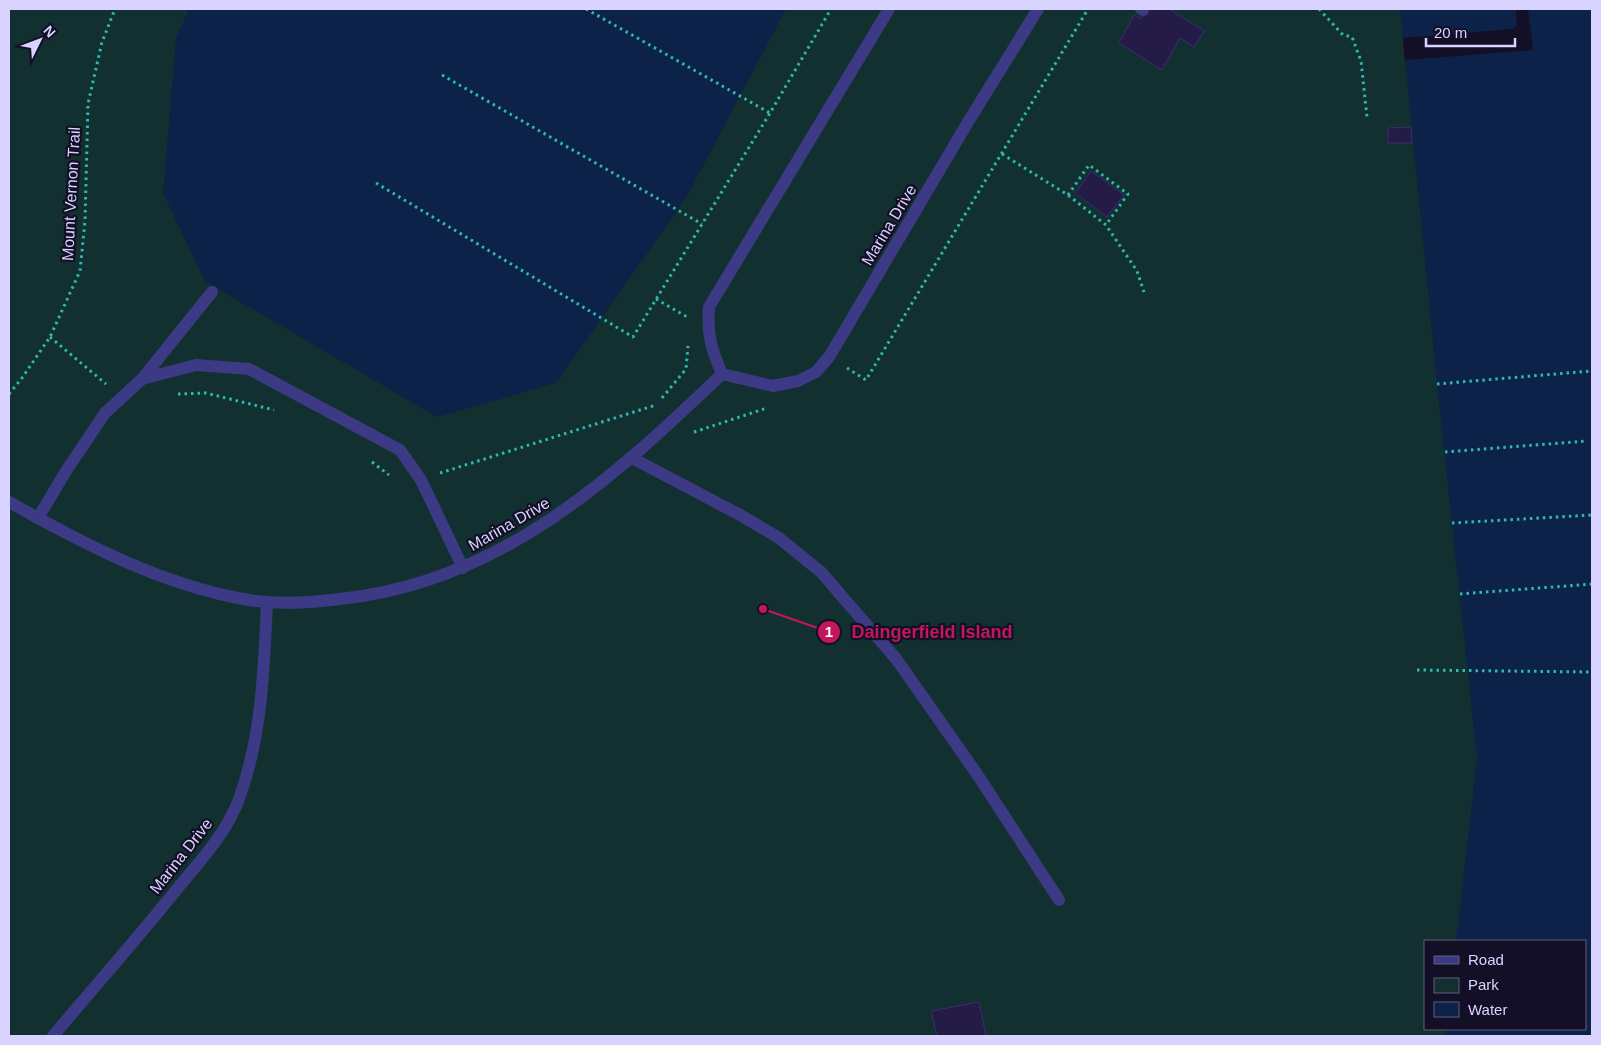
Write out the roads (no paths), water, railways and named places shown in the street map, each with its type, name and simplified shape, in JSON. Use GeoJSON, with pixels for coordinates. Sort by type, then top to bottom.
{"type":"FeatureCollection","features":[{"type":"Feature","properties":{"kind":"street"},"geometry":{"type":"LineString","coordinates":[[722,374],[710,343],[708,329],[709,306],[889,9]]}},
{"type":"Feature","properties":{"kind":"street","name":"Marina Drive"},"geometry":{"type":"LineString","coordinates":[[9,502],[70,535],[144,570],[214,592],[267,602],[294,604],[391,592],[463,568],[515,542],[551,520],[632,458],[722,374],[773,386],[798,381],[816,372],[829,357],[968,122],[1038,9]]}},
{"type":"Feature","properties":{"kind":"street"},"geometry":{"type":"LineString","coordinates":[[38,518],[66,471],[105,413],[142,379],[212,292]]}},
{"type":"Feature","properties":{"kind":"street"},"geometry":{"type":"LineString","coordinates":[[142,379],[196,365],[249,369],[400,450],[421,480],[463,568]]}},
{"type":"Feature","properties":{"kind":"street"},"geometry":{"type":"LineString","coordinates":[[632,458],[742,516],[779,538],[821,572],[897,660],[977,774],[1059,900]]}},
{"type":"Feature","properties":{"kind":"street","name":"Marina Drive"},"geometry":{"type":"LineString","coordinates":[[53,1036],[216,842],[234,810],[252,760],[258,729],[264,678],[267,602]]}},
{"type":"Feature","properties":{"kind":"water"},"geometry":{"type":"Polygon","coordinates":[[[189,9],[786,9],[686,198],[556,383],[437,417],[205,281],[163,193],[176,38],[189,9]]]}},
{"type":"Feature","properties":{"kind":"water"},"geometry":{"type":"Polygon","coordinates":[[[1400,9],[1592,9],[1592,1036],[1444,1036],[1445,1030],[1586,1030],[1586,940],[1456,940],[1477,759],[1400,9]]]}},
{"type":"Feature","properties":{"kind":"place","name":"Daingerfield Island"},"geometry":{"type":"Point","coordinates":[763,609]}}]}
